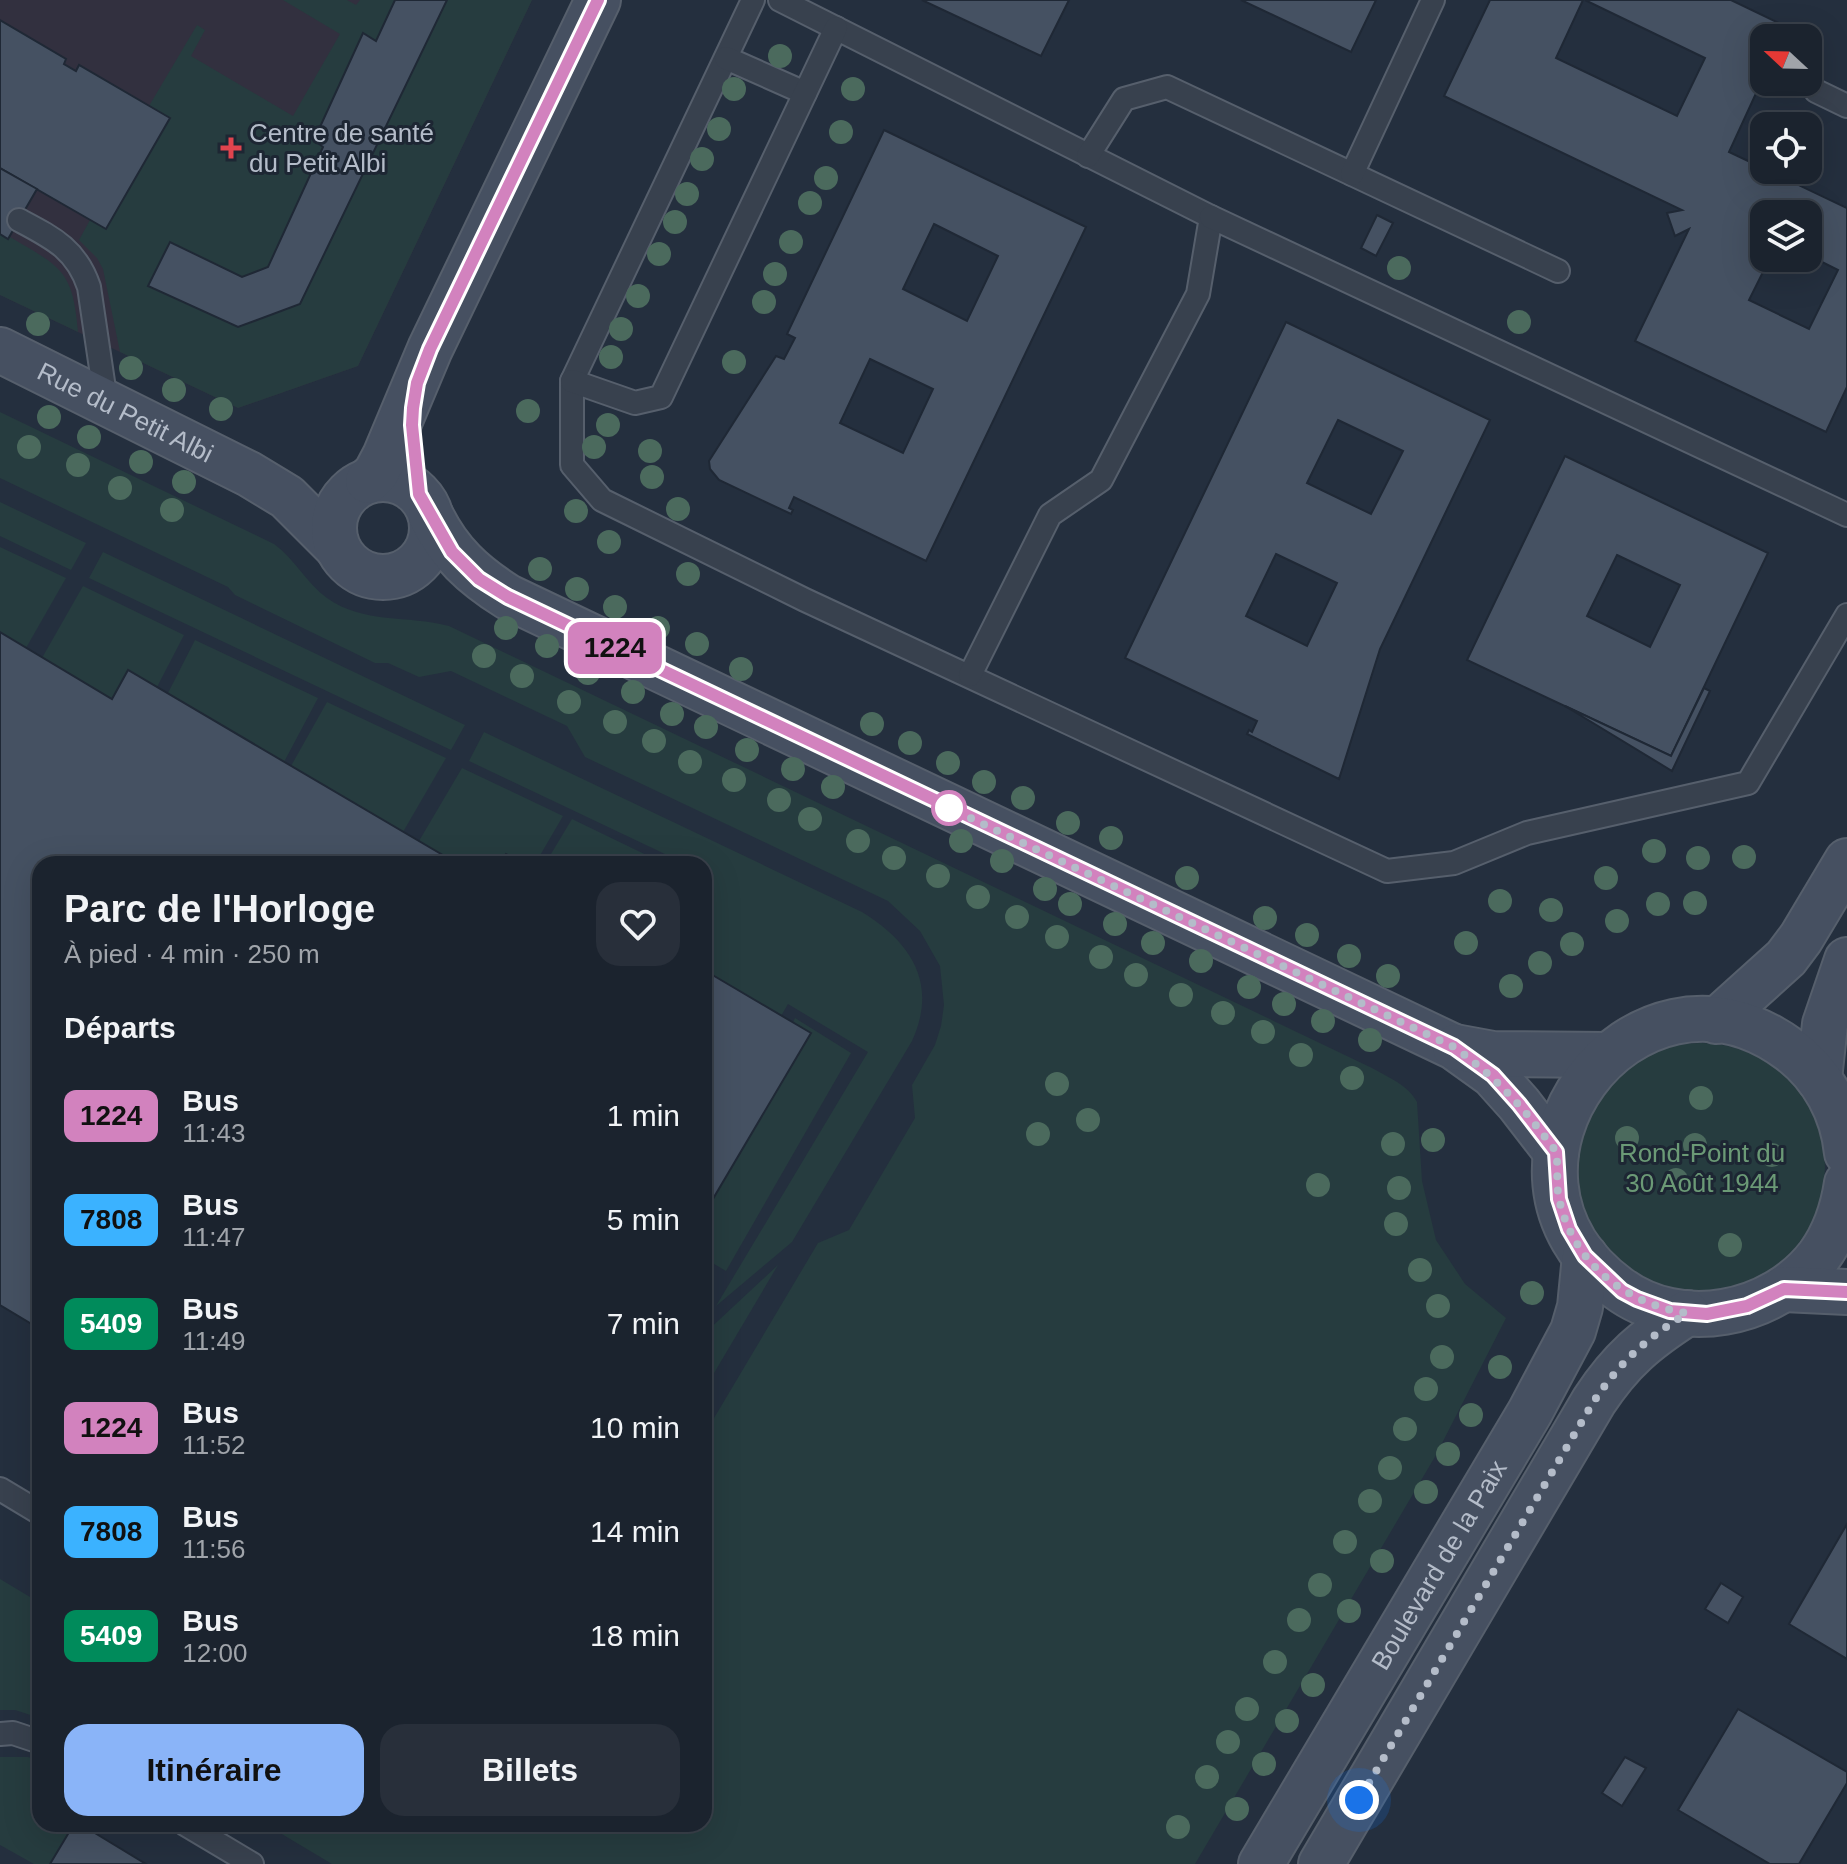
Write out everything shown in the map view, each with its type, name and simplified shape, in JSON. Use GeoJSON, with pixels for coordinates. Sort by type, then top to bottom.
{"type":"FeatureCollection","features":[{"type":"Feature","properties":{"kind":"street"},"geometry":{"type":"LineString","coordinates":[[508,597],[428,579],[379,577],[353,568],[336,546],[333,535],[335,513],[381,464],[430,349],[598,0]]}},
{"type":"Feature","properties":{"kind":"street","name":"Rue du Petit Albi"},"geometry":{"type":"LineString","coordinates":[[0,350],[249,474],[287,497],[336,546]]}},
{"type":"Feature","properties":{"kind":"street"},"geometry":{"type":"LineString","coordinates":[[394,576],[416,564],[425,554],[432,529],[412,425],[417,383]]}},
{"type":"Feature","properties":{"kind":"street","name":"Rue du Petit Albi"},"geometry":{"type":"LineString","coordinates":[[249,474],[290,488],[321,493],[358,486]]}},
{"type":"Feature","properties":{"kind":"street"},"geometry":{"type":"LineString","coordinates":[[358,486],[395,480],[425,505],[452,552],[479,579],[508,597],[1454,1047],[1493,1075],[1556,1152]]}},
{"type":"Feature","properties":{"kind":"street"},"geometry":{"type":"LineString","coordinates":[[1716,1021],[1786,958],[1847,861]]}},
{"type":"Feature","properties":{"kind":"street"},"geometry":{"type":"LineString","coordinates":[[1819,1079],[1825,1024],[1847,960]]}},
{"type":"Feature","properties":{"kind":"street"},"geometry":{"type":"LineString","coordinates":[[1846,1198],[1826,1245],[1807,1269],[1784,1289],[1766,1299],[1727,1312],[1687,1313],[1653,1306],[1622,1291],[1585,1256],[1563,1214],[1556,1184],[1556,1152],[1572,1099],[1588,1075],[1608,1055],[1632,1038],[1658,1027],[1687,1021],[1716,1021],[1745,1027],[1773,1039],[1798,1056],[1819,1079],[1839,1116],[1847,1153]]}},
{"type":"Feature","properties":{"kind":"street"},"geometry":{"type":"LineString","coordinates":[[1454,1047],[1493,1054],[1608,1055]]}},
{"type":"Feature","properties":{"kind":"street","name":"Boulevard de la Paix"},"geometry":{"type":"LineString","coordinates":[[1261,1864],[1530,1412],[1568,1342],[1580,1307],[1585,1256]]}},
{"type":"Feature","properties":{"kind":"street"},"geometry":{"type":"LineString","coordinates":[[1784,1289],[1847,1292]]}},
{"type":"Feature","properties":{"kind":"street","name":"Boulevard de la Paix"},"geometry":{"type":"LineString","coordinates":[[1321,1864],[1594,1401],[1623,1361],[1687,1313]]}},
{"type":"Feature","properties":{"kind":"lane"},"geometry":{"type":"LineString","coordinates":[[753,0],[572,381],[572,465],[602,500],[805,600],[1387,871],[1454,863],[1527,833],[1748,783],[1847,615]]}},
{"type":"Feature","properties":{"kind":"lane"},"geometry":{"type":"LineString","coordinates":[[780,0],[1211,217],[1847,515]]}},
{"type":"Feature","properties":{"kind":"lane"},"geometry":{"type":"LineString","coordinates":[[1352,174],[1433,0]]}},
{"type":"Feature","properties":{"kind":"lane"},"geometry":{"type":"LineString","coordinates":[[572,381],[635,403],[661,397],[836,28]]}},
{"type":"Feature","properties":{"kind":"lane"},"geometry":{"type":"LineString","coordinates":[[726,58],[805,93]]}},
{"type":"Feature","properties":{"kind":"lane"},"geometry":{"type":"LineString","coordinates":[[1088,156],[1124,99],[1167,87],[1558,271]]}},
{"type":"Feature","properties":{"kind":"lane"},"geometry":{"type":"LineString","coordinates":[[1822,94],[1847,106]]}},
{"type":"Feature","properties":{"kind":"lane"},"geometry":{"type":"LineString","coordinates":[[970,675],[1050,515],[1101,480],[1198,294],[1211,217]]}},
{"type":"Feature","properties":{"kind":"lane"},"geometry":{"type":"LineString","coordinates":[[19,220],[52,237],[79,261],[89,287],[106,402]]}},
{"type":"Feature","properties":{"kind":"lane"},"geometry":{"type":"LineString","coordinates":[[0,1489],[32,1508]]}},
{"type":"Feature","properties":{"kind":"lane"},"geometry":{"type":"LineString","coordinates":[[0,1734],[13,1733],[32,1739]]}},
{"type":"Feature","properties":{"kind":"lane"},"geometry":{"type":"LineString","coordinates":[[198,1832],[252,1864]]}},
{"type":"Feature","properties":{"kind":"shaded area","name":"Centre de santé du Petit Albi"},"geometry":{"type":"Polygon","coordinates":[[[0,0],[532,0],[358,366],[238,408],[0,295],[0,0]]]}},
{"type":"Feature","properties":{"kind":"green space","name":"Centre de santé du Petit Albi"},"geometry":{"type":"Polygon","coordinates":[[[283,0],[347,0],[356,5],[360,0],[532,0],[358,366],[238,408],[120,352],[103,269],[79,240],[90,220],[106,229],[169,119],[149,106],[197,25],[205,30],[191,56],[293,116],[340,34],[283,0]]]}},
{"type":"Feature","properties":{"kind":"green space"},"geometry":{"type":"Polygon","coordinates":[[[0,234],[41,256],[61,272],[72,295],[78,332],[0,295],[0,234]]]}},
{"type":"Feature","properties":{"kind":"green space"},"geometry":{"type":"Polygon","coordinates":[[[0,412],[274,544],[320,592],[341,606],[371,615],[449,626],[1372,1068],[1408,1090],[1417,1102],[1422,1181],[1436,1240],[1465,1284],[1506,1318],[1436,1455],[1195,1864],[332,1864],[278,1832],[712,1832],[712,1422],[818,1243],[849,1230],[915,1118],[912,1085],[935,1045],[941,1026],[944,1005],[940,966],[920,931],[888,901],[585,757],[567,726],[451,671],[419,677],[388,663],[375,663],[235,595],[228,587],[0,478],[0,412]]]}},
{"type":"Feature","properties":{"kind":"green space"},"geometry":{"type":"Polygon","coordinates":[[[0,502],[86,543],[71,570],[0,536],[0,502]]]}},
{"type":"Feature","properties":{"kind":"green space"},"geometry":{"type":"Polygon","coordinates":[[[0,547],[66,578],[26,648],[0,632],[0,547]]]}},
{"type":"Feature","properties":{"kind":"green space"},"geometry":{"type":"Polygon","coordinates":[[[103,552],[465,725],[451,750],[89,578],[103,552]]]}},
{"type":"Feature","properties":{"kind":"green space"},"geometry":{"type":"Polygon","coordinates":[[[83,586],[184,635],[157,687],[128,670],[112,699],[42,658],[83,586]]]}},
{"type":"Feature","properties":{"kind":"green space"},"geometry":{"type":"Polygon","coordinates":[[[195,640],[318,698],[284,762],[168,693],[195,640]]]}},
{"type":"Feature","properties":{"kind":"green space"},"geometry":{"type":"Polygon","coordinates":[[[327,702],[446,758],[403,832],[291,766],[327,702]]]}},
{"type":"Feature","properties":{"kind":"green space"},"geometry":{"type":"Polygon","coordinates":[[[484,732],[862,912],[895,937],[916,967],[922,1001],[912,1041],[792,1242],[716,1306],[868,1052],[788,1004],[781,1016],[712,975],[712,856],[669,856],[469,761],[484,732]]]}},
{"type":"Feature","properties":{"kind":"green space"},"geometry":{"type":"Polygon","coordinates":[[[462,768],[563,816],[540,856],[444,856],[419,841],[462,768]]]}},
{"type":"Feature","properties":{"kind":"green space"},"geometry":{"type":"Polygon","coordinates":[[[572,819],[648,856],[550,856],[572,819]]]}},
{"type":"Feature","properties":{"kind":"green space"},"geometry":{"type":"Polygon","coordinates":[[[795,1018],[851,1053],[726,1271],[712,1263],[712,1197],[795,1018]]]}},
{"type":"Feature","properties":{"kind":"green space","name":"Rond-Point du 30 Août 1944"},"geometry":{"type":"Polygon","coordinates":[[[1701,1043],[1725,1045],[1749,1052],[1789,1079],[1816,1119],[1823,1143],[1823,1191],[1816,1215],[1789,1255],[1749,1282],[1725,1289],[1701,1291],[1677,1289],[1653,1282],[1613,1255],[1586,1215],[1579,1191],[1577,1167],[1579,1143],[1586,1119],[1613,1079],[1653,1052],[1677,1045],[1701,1043]]]}},
{"type":"Feature","properties":{"kind":"green space"},"geometry":{"type":"Polygon","coordinates":[[[778,1265],[712,1376],[712,1327],[778,1265]]]}},
{"type":"Feature","properties":{"kind":"green space"},"geometry":{"type":"Polygon","coordinates":[[[0,1579],[32,1598],[32,1715],[15,1710],[0,1710],[0,1579]]]}},
{"type":"Feature","properties":{"kind":"green space"},"geometry":{"type":"Polygon","coordinates":[[[0,1757],[32,1758],[32,1832],[69,1832],[50,1864],[34,1864],[0,1845],[0,1757]]]}},
{"type":"Feature","properties":{"kind":"building"},"geometry":{"type":"Polygon","coordinates":[[[395,0],[447,0],[300,304],[238,327],[148,286],[170,242],[242,277],[268,267],[323,147],[314,140],[363,33],[376,41],[395,0]]]}},
{"type":"Feature","properties":{"kind":"building"},"geometry":{"type":"Polygon","coordinates":[[[922,0],[1069,0],[1041,56],[922,0]]]}},
{"type":"Feature","properties":{"kind":"building"},"geometry":{"type":"Polygon","coordinates":[[[1241,0],[1376,0],[1351,52],[1241,0]]]}},
{"type":"Feature","properties":{"kind":"building"},"geometry":{"type":"Polygon","coordinates":[[[1490,0],[1583,0],[1556,58],[1677,116],[1705,58],[1585,0],[1731,0],[1781,24],[1750,24],[1750,96],[1755,96],[1729,152],[1750,162],[1750,184],[1796,184],[1847,208],[1847,387],[1826,432],[1635,341],[1689,229],[1675,236],[1667,213],[1682,210],[1444,96],[1490,0]]]}},
{"type":"Feature","properties":{"kind":"building"},"geometry":{"type":"Polygon","coordinates":[[[0,20],[66,59],[64,64],[76,71],[79,65],[170,118],[106,229],[0,168],[0,20]]]}},
{"type":"Feature","properties":{"kind":"building"},"geometry":{"type":"Polygon","coordinates":[[[884,130],[1086,227],[926,561],[794,497],[789,508],[793,510],[791,514],[719,480],[710,469],[709,461],[776,356],[784,359],[795,338],[787,334],[884,130]],[[934,224],[903,289],[967,321],[998,256],[934,224]],[[870,359],[840,423],[903,453],[933,389],[870,359]]]}},
{"type":"Feature","properties":{"kind":"building"},"geometry":{"type":"Polygon","coordinates":[[[0,168],[37,189],[8,239],[0,234],[0,168]]]}},
{"type":"Feature","properties":{"kind":"building"},"geometry":{"type":"Polygon","coordinates":[[[1377,215],[1393,223],[1376,256],[1361,248],[1377,215]]]}},
{"type":"Feature","properties":{"kind":"building"},"geometry":{"type":"Polygon","coordinates":[[[1286,322],[1490,420],[1380,649],[1339,779],[1247,734],[1249,730],[1252,732],[1257,721],[1125,658],[1286,322]],[[1338,420],[1307,483],[1371,514],[1403,451],[1338,420]],[[1276,554],[1246,616],[1307,646],[1337,583],[1276,554]]]}},
{"type":"Feature","properties":{"kind":"building"},"geometry":{"type":"Polygon","coordinates":[[[1565,456],[1768,553],[1671,756],[1467,660],[1565,456]],[[1617,555],[1587,616],[1650,647],[1680,585],[1617,555]]]}},
{"type":"Feature","properties":{"kind":"building"},"geometry":{"type":"Polygon","coordinates":[[[0,632],[112,699],[128,670],[444,856],[32,856],[32,1324],[0,1305],[0,632]]]}},
{"type":"Feature","properties":{"kind":"building"},"geometry":{"type":"Polygon","coordinates":[[[1704,688],[1710,691],[1672,771],[1565,706],[1671,756],[1704,688]]]}},
{"type":"Feature","properties":{"kind":"building"},"geometry":{"type":"Polygon","coordinates":[[[712,975],[811,1033],[712,1200],[712,975]]]}},
{"type":"Feature","properties":{"kind":"building"},"geometry":{"type":"Polygon","coordinates":[[[1847,1524],[1847,1659],[1789,1624],[1847,1524]]]}},
{"type":"Feature","properties":{"kind":"building"},"geometry":{"type":"Polygon","coordinates":[[[1721,1583],[1743,1597],[1728,1623],[1705,1609],[1721,1583]]]}},
{"type":"Feature","properties":{"kind":"building"},"geometry":{"type":"Polygon","coordinates":[[[1738,1709],[1847,1772],[1847,1783],[1799,1864],[1770,1864],[1678,1810],[1738,1709]]]}},
{"type":"Feature","properties":{"kind":"building"},"geometry":{"type":"Polygon","coordinates":[[[1625,1757],[1646,1768],[1622,1806],[1602,1793],[1625,1757]]]}},
{"type":"Feature","properties":{"kind":"building"},"geometry":{"type":"Polygon","coordinates":[[[69,1832],[93,1832],[146,1864],[50,1864],[69,1832]]]}},
{"type":"Feature","properties":{"kind":"bus line","name":"1224"},"geometry":{"type":"LineString","coordinates":[[598,0],[430,349],[417,383],[412,425],[419,494],[441,536],[470,571],[508,597],[1454,1047],[1493,1075],[1556,1152],[1559,1199],[1576,1243],[1609,1281],[1637,1299],[1670,1311],[1707,1314],[1747,1306],[1784,1289],[1847,1292]]}},
{"type":"Feature","properties":{"kind":"place","name":"Centre de santé du Petit Albi"},"geometry":{"type":"Point","coordinates":[231,148]}},
{"type":"Feature","properties":{"kind":"route"},"geometry":{"type":"LineString","coordinates":[[949,808],[1454,1047],[1493,1075],[1556,1152],[1556,1184],[1563,1214],[1576,1243],[1596,1269],[1622,1291],[1637,1299],[1670,1311],[1687,1313],[1647,1341],[1614,1371],[1359,1800]]}}]}
